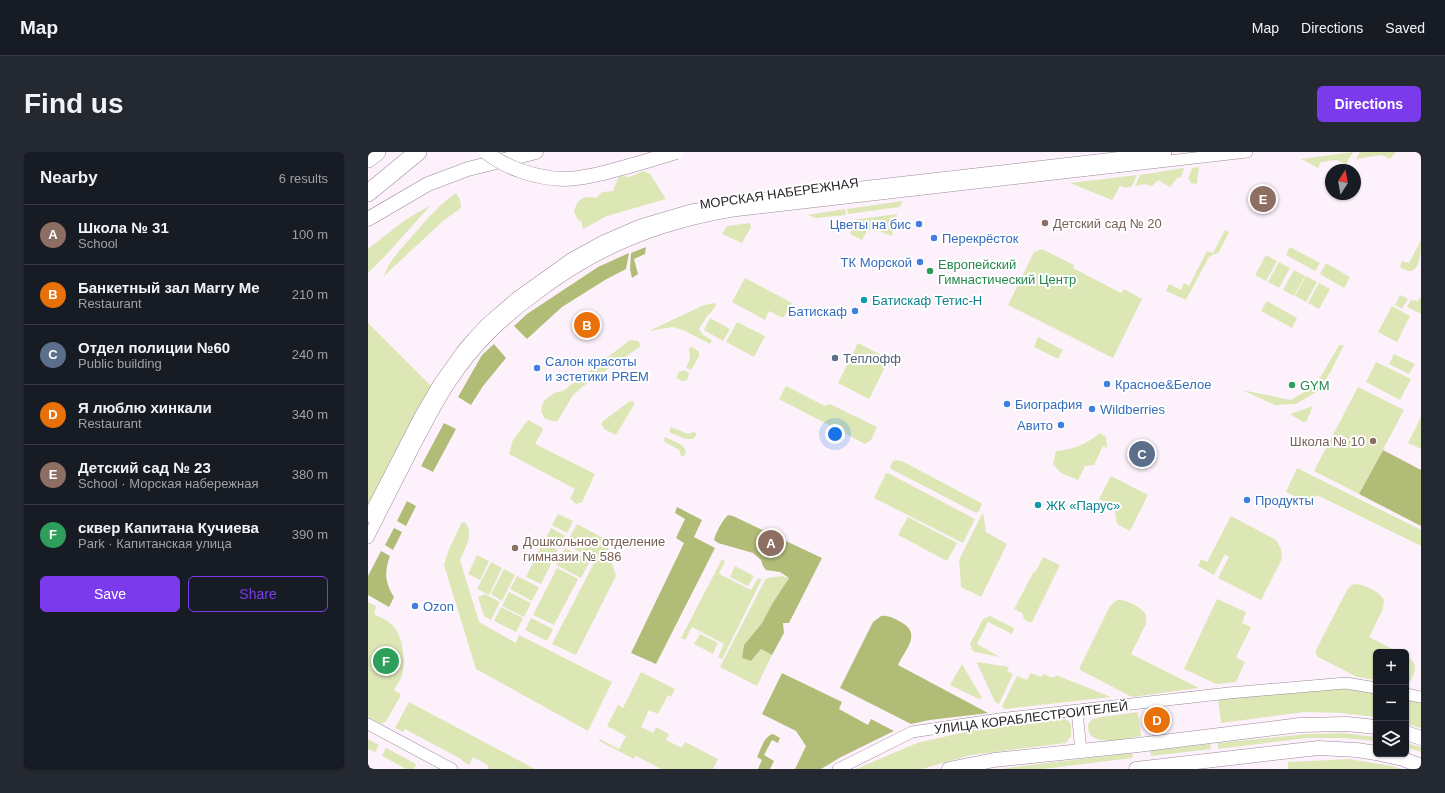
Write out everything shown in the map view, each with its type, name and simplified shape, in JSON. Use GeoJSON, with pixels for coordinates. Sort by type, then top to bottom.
{"type":"FeatureCollection","features":[{"type":"Feature","properties":{"kind":"highway"},"geometry":{"type":"LineString","coordinates":[[368,159],[377,152]]}},
{"type":"Feature","properties":{"kind":"highway"},"geometry":{"type":"LineString","coordinates":[[368,193],[418,152]]}},
{"type":"Feature","properties":{"kind":"main road"},"geometry":{"type":"LineString","coordinates":[[486,152],[508,166],[526,172],[563,179],[585,177],[676,152]]}},
{"type":"Feature","properties":{"kind":"main road"},"geometry":{"type":"LineString","coordinates":[[368,220],[428,184],[468,169],[536,152]]}},
{"type":"Feature","properties":{"kind":"main road"},"geometry":{"type":"LineString","coordinates":[[949,769],[993,765],[1081,751],[1300,725],[1347,724],[1373,727]]}},
{"type":"Feature","properties":{"kind":"main road"},"geometry":{"type":"LineString","coordinates":[[1409,734],[1421,738]]}},
{"type":"Feature","properties":{"kind":"main road"},"geometry":{"type":"LineString","coordinates":[[1138,745],[1142,752],[1141,768]]}},
{"type":"Feature","properties":{"kind":"main road"},"geometry":{"type":"LineString","coordinates":[[1136,769],[1318,748],[1357,750],[1373,753]]}},
{"type":"Feature","properties":{"kind":"main road"},"geometry":{"type":"LineString","coordinates":[[1394,757],[1421,766]]}},
{"type":"Feature","properties":{"kind":"street","name":"МОРСКАЯ НАБЕРЕЖНАЯ"},"geometry":{"type":"LineString","coordinates":[[368,517],[430,398],[453,363],[473,338],[498,313],[572,258],[622,233],[646,223],[675,214],[732,203],[1166,152]]}},
{"type":"Feature","properties":{"kind":"street","name":"МОРСКАЯ НАБЕРЕЖНАЯ"},"geometry":{"type":"LineString","coordinates":[[368,538],[440,399],[461,367],[483,340],[511,313],[563,275],[584,261],[618,244],[678,223],[733,210],[1247,152]]}},
{"type":"Feature","properties":{"kind":"street","name":"УЛИЦА КОРАБЛЕСТРОИТЕЛЕЙ"},"geometry":{"type":"LineString","coordinates":[[838,769],[912,732],[999,719],[1229,693],[1346,683],[1373,688]]}},
{"type":"Feature","properties":{"kind":"street"},"geometry":{"type":"LineString","coordinates":[[1409,695],[1421,697]]}},
{"type":"Feature","properties":{"kind":"street"},"geometry":{"type":"LineString","coordinates":[[1077,711],[1081,751]]}},
{"type":"Feature","properties":{"kind":"street"},"geometry":{"type":"LineString","coordinates":[[368,724],[452,769]]}},
{"type":"Feature","properties":{"kind":"green space"},"geometry":{"type":"Polygon","coordinates":[[[1353,152],[1346,164],[1336,160],[1321,162],[1318,168],[1301,159],[1353,152]]]}},
{"type":"Feature","properties":{"kind":"green space"},"geometry":{"type":"Polygon","coordinates":[[[1360,152],[1396,152],[1390,159],[1382,155],[1356,159],[1360,152]]]}},
{"type":"Feature","properties":{"kind":"green space"},"geometry":{"type":"Polygon","coordinates":[[[1199,167],[1197,184],[1190,183],[1191,181],[1188,179],[1192,168],[1199,167]]]}},
{"type":"Feature","properties":{"kind":"green space"},"geometry":{"type":"Polygon","coordinates":[[[1184,168],[1181,178],[1178,177],[1170,187],[1158,180],[1152,186],[1144,184],[1135,186],[1140,175],[1184,168]]]}},
{"type":"Feature","properties":{"kind":"green space"},"geometry":{"type":"Polygon","coordinates":[[[644,171],[650,174],[666,199],[607,216],[583,229],[581,221],[578,220],[574,212],[581,199],[588,197],[596,198],[602,192],[613,191],[618,178],[621,176],[629,177],[644,171]]]}},
{"type":"Feature","properties":{"kind":"green space"},"geometry":{"type":"Polygon","coordinates":[[[1137,175],[1132,186],[1126,188],[1120,186],[1112,200],[1070,183],[1137,175]]]}},
{"type":"Feature","properties":{"kind":"green space"},"geometry":{"type":"Polygon","coordinates":[[[456,193],[460,200],[461,208],[443,221],[384,276],[389,265],[401,249],[434,212],[456,193]]]}},
{"type":"Feature","properties":{"kind":"green space"},"geometry":{"type":"Polygon","coordinates":[[[902,201],[900,207],[848,214],[847,209],[902,201]]]}},
{"type":"Feature","properties":{"kind":"green space"},"geometry":{"type":"Polygon","coordinates":[[[431,205],[368,273],[368,249],[405,220],[431,205]]]}},
{"type":"Feature","properties":{"kind":"green space"},"geometry":{"type":"Polygon","coordinates":[[[845,209],[846,215],[816,218],[808,215],[845,209]]]}},
{"type":"Feature","properties":{"kind":"green space"},"geometry":{"type":"Polygon","coordinates":[[[897,214],[892,236],[876,230],[875,232],[868,229],[862,240],[850,234],[853,227],[852,220],[897,214]]]}},
{"type":"Feature","properties":{"kind":"green space"},"geometry":{"type":"Polygon","coordinates":[[[750,223],[751,227],[742,243],[722,234],[727,226],[750,223]]]}},
{"type":"Feature","properties":{"kind":"green space"},"geometry":{"type":"Polygon","coordinates":[[[1225,230],[1229,232],[1219,252],[1209,257],[1186,300],[1166,291],[1169,284],[1181,290],[1184,283],[1189,286],[1207,251],[1213,253],[1225,230]]]}},
{"type":"Feature","properties":{"kind":"green space"},"geometry":{"type":"Polygon","coordinates":[[[1421,240],[1420,259],[1416,268],[1409,271],[1400,267],[1402,261],[1409,263],[1421,240]]]}},
{"type":"Feature","properties":{"kind":"green space"},"geometry":{"type":"Polygon","coordinates":[[[646,247],[645,254],[634,259],[638,274],[632,278],[630,269],[631,253],[646,247]]]}},
{"type":"Feature","properties":{"kind":"green space"},"geometry":{"type":"Polygon","coordinates":[[[1290,247],[1320,263],[1315,271],[1286,255],[1290,247]]]}},
{"type":"Feature","properties":{"kind":"green space"},"geometry":{"type":"Polygon","coordinates":[[[1042,249],[1074,265],[1073,268],[1121,293],[1124,289],[1142,299],[1113,358],[1008,305],[1034,252],[1042,249]]]}},
{"type":"Feature","properties":{"kind":"green space"},"geometry":{"type":"Polygon","coordinates":[[[629,253],[626,269],[605,280],[562,307],[527,339],[514,326],[527,314],[598,267],[629,253]]]}},
{"type":"Feature","properties":{"kind":"green space"},"geometry":{"type":"Polygon","coordinates":[[[1266,255],[1277,261],[1266,281],[1255,275],[1266,255]]]}},
{"type":"Feature","properties":{"kind":"green space"},"geometry":{"type":"Polygon","coordinates":[[[1279,262],[1290,268],[1279,288],[1268,282],[1279,262]]]}},
{"type":"Feature","properties":{"kind":"green space"},"geometry":{"type":"Polygon","coordinates":[[[1326,263],[1350,277],[1344,288],[1320,274],[1326,263]]]}},
{"type":"Feature","properties":{"kind":"green space"},"geometry":{"type":"Polygon","coordinates":[[[1294,270],[1305,276],[1294,296],[1283,290],[1294,270]]]}},
{"type":"Feature","properties":{"kind":"green space"},"geometry":{"type":"Polygon","coordinates":[[[1306,276],[1317,282],[1306,302],[1295,296],[1306,276]]]}},
{"type":"Feature","properties":{"kind":"green space"},"geometry":{"type":"Polygon","coordinates":[[[745,278],[792,303],[783,318],[769,311],[765,320],[732,302],[745,278]]]}},
{"type":"Feature","properties":{"kind":"green space"},"geometry":{"type":"Polygon","coordinates":[[[1319,283],[1330,289],[1319,309],[1308,303],[1319,283]]]}},
{"type":"Feature","properties":{"kind":"green space"},"geometry":{"type":"Polygon","coordinates":[[[1400,295],[1408,299],[1402,309],[1395,305],[1400,295]]]}},
{"type":"Feature","properties":{"kind":"green space"},"geometry":{"type":"Polygon","coordinates":[[[1421,297],[1421,314],[1407,307],[1411,300],[1418,301],[1421,297]]]}},
{"type":"Feature","properties":{"kind":"green space"},"geometry":{"type":"Polygon","coordinates":[[[1267,301],[1297,318],[1292,328],[1261,311],[1267,301]]]}},
{"type":"Feature","properties":{"kind":"green space"},"geometry":{"type":"Polygon","coordinates":[[[714,303],[716,305],[699,329],[703,335],[712,340],[710,344],[683,330],[673,327],[649,331],[704,305],[714,303]]]}},
{"type":"Feature","properties":{"kind":"green space"},"geometry":{"type":"Polygon","coordinates":[[[1392,306],[1410,316],[1397,342],[1378,332],[1392,306]]]}},
{"type":"Feature","properties":{"kind":"green space"},"geometry":{"type":"Polygon","coordinates":[[[710,318],[730,329],[723,341],[704,330],[710,318]]]}},
{"type":"Feature","properties":{"kind":"green space"},"geometry":{"type":"Polygon","coordinates":[[[737,322],[765,336],[754,357],[726,342],[737,322]]]}},
{"type":"Feature","properties":{"kind":"green space"},"geometry":{"type":"Polygon","coordinates":[[[368,323],[431,386],[368,508],[368,323]]]}},
{"type":"Feature","properties":{"kind":"green space"},"geometry":{"type":"Polygon","coordinates":[[[1038,337],[1063,350],[1058,359],[1034,347],[1038,337]]]}},
{"type":"Feature","properties":{"kind":"green space"},"geometry":{"type":"Polygon","coordinates":[[[630,340],[638,341],[641,346],[582,387],[573,395],[557,422],[545,419],[541,411],[543,402],[554,393],[563,391],[630,340]]]}},
{"type":"Feature","properties":{"kind":"green space"},"geometry":{"type":"Polygon","coordinates":[[[858,343],[889,359],[869,399],[838,383],[858,343]]]}},
{"type":"Feature","properties":{"kind":"green space"},"geometry":{"type":"Polygon","coordinates":[[[494,344],[506,358],[483,386],[471,405],[458,397],[482,355],[494,344]]]}},
{"type":"Feature","properties":{"kind":"green space"},"geometry":{"type":"Polygon","coordinates":[[[1339,345],[1344,345],[1331,371],[1318,391],[1296,404],[1275,405],[1242,390],[1291,400],[1316,385],[1339,345]]]}},
{"type":"Feature","properties":{"kind":"green space"},"geometry":{"type":"Polygon","coordinates":[[[693,347],[699,352],[699,356],[691,370],[686,368],[690,359],[689,348],[693,347]]]}},
{"type":"Feature","properties":{"kind":"green space"},"geometry":{"type":"Polygon","coordinates":[[[1394,354],[1415,364],[1409,374],[1389,364],[1394,354]]]}},
{"type":"Feature","properties":{"kind":"green space"},"geometry":{"type":"Polygon","coordinates":[[[1376,362],[1411,379],[1400,400],[1366,382],[1376,362]]]}},
{"type":"Feature","properties":{"kind":"green space"},"geometry":{"type":"Polygon","coordinates":[[[684,370],[689,373],[687,380],[682,381],[676,378],[679,372],[684,370]]]}},
{"type":"Feature","properties":{"kind":"green space"},"geometry":{"type":"Polygon","coordinates":[[[786,386],[825,406],[830,404],[877,427],[871,440],[865,444],[779,399],[786,386]]]}},
{"type":"Feature","properties":{"kind":"green space"},"geometry":{"type":"Polygon","coordinates":[[[1358,387],[1404,410],[1359,494],[1314,471],[1358,387]]]}},
{"type":"Feature","properties":{"kind":"green space"},"geometry":{"type":"Polygon","coordinates":[[[630,401],[634,402],[634,405],[616,435],[604,429],[601,424],[603,421],[630,401]]]}},
{"type":"Feature","properties":{"kind":"green space"},"geometry":{"type":"Polygon","coordinates":[[[1313,406],[1306,422],[1303,422],[1290,414],[1313,406]]]}},
{"type":"Feature","properties":{"kind":"green space"},"geometry":{"type":"Polygon","coordinates":[[[1421,417],[1421,449],[1408,443],[1421,417]]]}},
{"type":"Feature","properties":{"kind":"green space"},"geometry":{"type":"Polygon","coordinates":[[[528,420],[541,427],[543,430],[535,444],[595,474],[582,502],[576,504],[570,498],[575,489],[509,454],[513,440],[528,420]]]}},
{"type":"Feature","properties":{"kind":"green space"},"geometry":{"type":"Polygon","coordinates":[[[444,423],[456,429],[433,472],[421,466],[444,423]]]}},
{"type":"Feature","properties":{"kind":"green space"},"geometry":{"type":"Polygon","coordinates":[[[671,427],[688,434],[693,432],[696,433],[696,436],[693,439],[686,439],[671,433],[669,431],[671,427]]]}},
{"type":"Feature","properties":{"kind":"green space"},"geometry":{"type":"Polygon","coordinates":[[[1100,433],[1106,437],[1107,448],[1103,446],[1094,465],[1085,466],[1078,480],[1061,473],[1053,464],[1056,451],[1080,446],[1100,433]]]}},
{"type":"Feature","properties":{"kind":"green space"},"geometry":{"type":"Polygon","coordinates":[[[665,437],[682,445],[686,451],[685,455],[681,456],[679,450],[665,442],[665,437]]]}},
{"type":"Feature","properties":{"kind":"green space"},"geometry":{"type":"Polygon","coordinates":[[[1383,450],[1421,470],[1421,526],[1359,494],[1383,450]]]}},
{"type":"Feature","properties":{"kind":"green space"},"geometry":{"type":"Polygon","coordinates":[[[893,461],[902,461],[981,503],[982,504],[979,511],[976,513],[891,469],[890,467],[893,461]]]}},
{"type":"Feature","properties":{"kind":"green space"},"geometry":{"type":"Polygon","coordinates":[[[1297,468],[1421,530],[1421,546],[1317,495],[1311,504],[1286,492],[1297,468]]]}},
{"type":"Feature","properties":{"kind":"green space"},"geometry":{"type":"Polygon","coordinates":[[[886,473],[975,519],[963,543],[874,498],[886,473]]]}},
{"type":"Feature","properties":{"kind":"green space"},"geometry":{"type":"Polygon","coordinates":[[[1111,476],[1148,495],[1130,531],[1117,524],[1114,507],[1099,499],[1111,476]]]}},
{"type":"Feature","properties":{"kind":"green space"},"geometry":{"type":"Polygon","coordinates":[[[407,501],[416,506],[406,526],[397,521],[407,501]]]}},
{"type":"Feature","properties":{"kind":"green space"},"geometry":{"type":"Polygon","coordinates":[[[677,507],[702,520],[694,537],[715,548],[656,664],[631,653],[684,543],[676,538],[685,519],[675,513],[677,507]]]}},
{"type":"Feature","properties":{"kind":"green space"},"geometry":{"type":"Polygon","coordinates":[[[983,512],[986,532],[1007,544],[981,597],[961,587],[959,560],[983,512]]]}},
{"type":"Feature","properties":{"kind":"green space"},"geometry":{"type":"Polygon","coordinates":[[[558,514],[573,521],[567,533],[552,525],[558,514]]]}},
{"type":"Feature","properties":{"kind":"green space"},"geometry":{"type":"Polygon","coordinates":[[[728,515],[822,558],[789,623],[783,623],[784,633],[772,655],[761,649],[751,661],[742,658],[744,645],[762,623],[772,604],[789,578],[780,572],[766,570],[761,560],[753,553],[718,543],[714,540],[728,515]]]}},
{"type":"Feature","properties":{"kind":"green space"},"geometry":{"type":"Polygon","coordinates":[[[1231,516],[1276,540],[1281,549],[1282,559],[1261,600],[1218,578],[1229,557],[1225,554],[1214,575],[1198,566],[1201,559],[1207,562],[1231,516]]]}},
{"type":"Feature","properties":{"kind":"green space"},"geometry":{"type":"Polygon","coordinates":[[[908,517],[957,543],[947,561],[898,535],[908,517]]]}},
{"type":"Feature","properties":{"kind":"green space"},"geometry":{"type":"Polygon","coordinates":[[[462,522],[466,523],[469,537],[460,560],[479,622],[516,643],[519,635],[612,682],[588,731],[476,669],[444,565],[449,549],[462,522]]]}},
{"type":"Feature","properties":{"kind":"green space"},"geometry":{"type":"Polygon","coordinates":[[[577,524],[605,539],[616,576],[576,655],[552,644],[595,561],[566,544],[577,524]]]}},
{"type":"Feature","properties":{"kind":"green space"},"geometry":{"type":"Polygon","coordinates":[[[394,528],[402,532],[393,550],[385,545],[394,528]]]}},
{"type":"Feature","properties":{"kind":"green space"},"geometry":{"type":"Polygon","coordinates":[[[551,528],[565,536],[560,547],[545,539],[551,528]]]}},
{"type":"Feature","properties":{"kind":"green space"},"geometry":{"type":"Polygon","coordinates":[[[543,542],[558,550],[552,561],[537,554],[543,542]]]}},
{"type":"Feature","properties":{"kind":"green space"},"geometry":{"type":"Polygon","coordinates":[[[565,548],[590,561],[581,578],[556,565],[565,548]]]}},
{"type":"Feature","properties":{"kind":"green space"},"geometry":{"type":"Polygon","coordinates":[[[381,551],[390,556],[386,577],[394,597],[389,607],[368,595],[368,576],[381,551]]]}},
{"type":"Feature","properties":{"kind":"green space"},"geometry":{"type":"Polygon","coordinates":[[[477,555],[489,561],[480,580],[468,574],[477,555]]]}},
{"type":"Feature","properties":{"kind":"green space"},"geometry":{"type":"Polygon","coordinates":[[[536,556],[551,564],[541,584],[526,577],[536,556]]]}},
{"type":"Feature","properties":{"kind":"green space"},"geometry":{"type":"Polygon","coordinates":[[[1043,557],[1060,565],[1032,622],[1028,622],[1024,619],[1022,613],[1014,609],[1043,557]]]}},
{"type":"Feature","properties":{"kind":"green space"},"geometry":{"type":"Polygon","coordinates":[[[722,559],[725,561],[719,574],[751,590],[758,578],[762,579],[722,659],[718,657],[724,644],[692,627],[685,640],[681,638],[722,559]]]}},
{"type":"Feature","properties":{"kind":"green space"},"geometry":{"type":"Polygon","coordinates":[[[491,562],[502,568],[489,595],[477,589],[491,562]]]}},
{"type":"Feature","properties":{"kind":"green space"},"geometry":{"type":"Polygon","coordinates":[[[735,566],[754,576],[748,586],[730,577],[735,566]]]}},
{"type":"Feature","properties":{"kind":"green space"},"geometry":{"type":"Polygon","coordinates":[[[557,568],[578,579],[554,625],[533,615],[557,568]]]}},
{"type":"Feature","properties":{"kind":"green space"},"geometry":{"type":"Polygon","coordinates":[[[504,569],[515,575],[502,601],[491,594],[504,569]]]}},
{"type":"Feature","properties":{"kind":"green space"},"geometry":{"type":"Polygon","coordinates":[[[517,576],[539,587],[532,601],[510,589],[517,576]]]}},
{"type":"Feature","properties":{"kind":"green space"},"geometry":{"type":"Polygon","coordinates":[[[782,576],[789,578],[772,604],[762,623],[744,645],[742,658],[751,661],[761,649],[772,655],[757,686],[720,667],[765,580],[768,578],[782,576]]]}},
{"type":"Feature","properties":{"kind":"green space"},"geometry":{"type":"Polygon","coordinates":[[[1356,584],[1372,589],[1384,600],[1383,609],[1369,637],[1392,649],[1373,649],[1373,680],[1357,677],[1318,657],[1316,654],[1316,650],[1351,585],[1356,584]]]}},
{"type":"Feature","properties":{"kind":"green space"},"geometry":{"type":"Polygon","coordinates":[[[509,592],[531,603],[524,617],[502,606],[509,592]]]}},
{"type":"Feature","properties":{"kind":"green space"},"geometry":{"type":"Polygon","coordinates":[[[485,594],[500,602],[491,620],[484,616],[478,597],[485,594]]]}},
{"type":"Feature","properties":{"kind":"green space"},"geometry":{"type":"Polygon","coordinates":[[[1217,599],[1246,612],[1242,623],[1251,627],[1236,657],[1245,662],[1236,682],[1216,684],[1184,669],[1217,599]]]}},
{"type":"Feature","properties":{"kind":"green space"},"geometry":{"type":"Polygon","coordinates":[[[1117,600],[1133,604],[1141,609],[1146,615],[1146,624],[1131,654],[1199,688],[1132,697],[1080,670],[1080,667],[1110,606],[1117,600]]]}},
{"type":"Feature","properties":{"kind":"green space"},"geometry":{"type":"Polygon","coordinates":[[[368,602],[376,606],[374,614],[395,628],[400,638],[403,651],[404,665],[402,676],[394,690],[400,694],[400,697],[386,721],[382,724],[368,717],[368,602]]]}},
{"type":"Feature","properties":{"kind":"green space"},"geometry":{"type":"Polygon","coordinates":[[[501,607],[523,618],[516,632],[494,621],[501,607]]]}},
{"type":"Feature","properties":{"kind":"green space"},"geometry":{"type":"Polygon","coordinates":[[[881,616],[888,616],[897,620],[906,626],[910,631],[911,636],[908,647],[898,665],[988,713],[930,720],[911,724],[840,688],[873,622],[881,616]]]}},
{"type":"Feature","properties":{"kind":"green space"},"geometry":{"type":"Polygon","coordinates":[[[990,616],[1014,628],[1012,634],[988,622],[977,644],[1000,657],[975,652],[972,650],[970,644],[983,619],[990,616]]]}},
{"type":"Feature","properties":{"kind":"green space"},"geometry":{"type":"Polygon","coordinates":[[[531,618],[553,629],[547,641],[525,630],[531,618]]]}},
{"type":"Feature","properties":{"kind":"green space"},"geometry":{"type":"Polygon","coordinates":[[[700,634],[718,643],[713,654],[694,644],[700,634]]]}},
{"type":"Feature","properties":{"kind":"green space"},"geometry":{"type":"Polygon","coordinates":[[[1409,658],[1415,666],[1414,673],[1409,684],[1409,658]]]}},
{"type":"Feature","properties":{"kind":"green space"},"geometry":{"type":"Polygon","coordinates":[[[977,663],[1009,667],[1007,671],[1013,674],[999,704],[995,702],[977,663]]]}},
{"type":"Feature","properties":{"kind":"green space"},"geometry":{"type":"Polygon","coordinates":[[[962,664],[982,698],[979,699],[950,685],[962,664]]]}},
{"type":"Feature","properties":{"kind":"green space"},"geometry":{"type":"Polygon","coordinates":[[[641,672],[675,689],[671,697],[668,695],[658,714],[649,710],[641,727],[653,733],[656,727],[669,734],[666,740],[682,748],[685,742],[718,759],[713,769],[661,769],[636,756],[634,759],[599,741],[600,739],[619,749],[626,736],[607,726],[618,705],[623,708],[641,672]]]}},
{"type":"Feature","properties":{"kind":"green space"},"geometry":{"type":"Polygon","coordinates":[[[782,673],[842,702],[839,709],[868,725],[871,719],[894,731],[841,757],[821,769],[795,769],[806,746],[796,731],[762,714],[782,673]]]}},
{"type":"Feature","properties":{"kind":"green space"},"geometry":{"type":"Polygon","coordinates":[[[1031,673],[1041,677],[1043,674],[1054,678],[1056,675],[1111,697],[1005,709],[1002,706],[1017,676],[1027,680],[1031,673]]]}},
{"type":"Feature","properties":{"kind":"green space"},"geometry":{"type":"Polygon","coordinates":[[[1346,687],[1373,692],[1373,717],[1341,713],[1305,712],[1221,723],[1218,698],[1346,687]]]}},
{"type":"Feature","properties":{"kind":"green space"},"geometry":{"type":"Polygon","coordinates":[[[1409,698],[1421,701],[1421,728],[1409,725],[1409,698]]]}},
{"type":"Feature","properties":{"kind":"green space"},"geometry":{"type":"Polygon","coordinates":[[[409,702],[535,769],[487,769],[489,766],[473,757],[469,765],[461,759],[405,729],[403,732],[395,728],[409,702]]]}},
{"type":"Feature","properties":{"kind":"green space"},"geometry":{"type":"Polygon","coordinates":[[[1138,712],[1141,736],[1114,740],[1100,740],[1094,738],[1088,730],[1088,725],[1092,719],[1138,712]]]}},
{"type":"Feature","properties":{"kind":"green space"},"geometry":{"type":"Polygon","coordinates":[[[1066,719],[1071,724],[1071,736],[1066,743],[971,755],[922,769],[856,769],[917,743],[969,731],[1066,719]]]}},
{"type":"Feature","properties":{"kind":"green space"},"geometry":{"type":"Polygon","coordinates":[[[1343,733],[1373,737],[1373,741],[1343,738],[1307,738],[1218,749],[1218,743],[1306,734],[1343,733]]]}},
{"type":"Feature","properties":{"kind":"green space"},"geometry":{"type":"Polygon","coordinates":[[[773,734],[780,738],[778,743],[772,740],[764,755],[774,761],[770,769],[758,769],[762,760],[757,757],[761,747],[767,737],[773,734]]]}},
{"type":"Feature","properties":{"kind":"green space"},"geometry":{"type":"Polygon","coordinates":[[[368,739],[379,745],[375,752],[368,749],[368,739]]]}},
{"type":"Feature","properties":{"kind":"green space"},"geometry":{"type":"Polygon","coordinates":[[[1210,744],[1211,749],[1151,756],[1150,751],[1210,744]]]}},
{"type":"Feature","properties":{"kind":"green space"},"geometry":{"type":"Polygon","coordinates":[[[1409,744],[1421,747],[1421,752],[1409,748],[1409,744]]]}},
{"type":"Feature","properties":{"kind":"green space"},"geometry":{"type":"Polygon","coordinates":[[[386,748],[416,764],[414,769],[406,769],[382,756],[386,748]]]}},
{"type":"Feature","properties":{"kind":"green space"},"geometry":{"type":"Polygon","coordinates":[[[1131,753],[1133,755],[1132,758],[1043,769],[1004,769],[1006,768],[1131,753]]]}},
{"type":"Feature","properties":{"kind":"green space"},"geometry":{"type":"Polygon","coordinates":[[[1349,759],[1402,769],[1288,769],[1288,762],[1349,759]]]}},
{"type":"Feature","properties":{"kind":"place","name":"Детский сад № 23"},"geometry":{"type":"Point","coordinates":[1263,199]}},
{"type":"Feature","properties":{"kind":"place","name":"Детский сад № 20"},"geometry":{"type":"Point","coordinates":[1045,223]}},
{"type":"Feature","properties":{"kind":"place","name":"Цветы на бис"},"geometry":{"type":"Point","coordinates":[919,224]}},
{"type":"Feature","properties":{"kind":"place","name":"Перекрёсток"},"geometry":{"type":"Point","coordinates":[934,238]}},
{"type":"Feature","properties":{"kind":"place","name":"ТК Морской"},"geometry":{"type":"Point","coordinates":[920,262]}},
{"type":"Feature","properties":{"kind":"place","name":"Европейский Гимнастический Центр"},"geometry":{"type":"Point","coordinates":[930,271]}},
{"type":"Feature","properties":{"kind":"place","name":"Батискаф Тетис-Н"},"geometry":{"type":"Point","coordinates":[864,300]}},
{"type":"Feature","properties":{"kind":"place","name":"Батискаф"},"geometry":{"type":"Point","coordinates":[855,311]}},
{"type":"Feature","properties":{"kind":"place","name":"Банкетный зал Marry Me"},"geometry":{"type":"Point","coordinates":[587,325]}},
{"type":"Feature","properties":{"kind":"place","name":"Теплофф"},"geometry":{"type":"Point","coordinates":[835,358]}},
{"type":"Feature","properties":{"kind":"place","name":"Салон красоты и эстетики PREM"},"geometry":{"type":"Point","coordinates":[537,368]}},
{"type":"Feature","properties":{"kind":"place","name":"Красное&Белое"},"geometry":{"type":"Point","coordinates":[1107,384]}},
{"type":"Feature","properties":{"kind":"place","name":"GYM"},"geometry":{"type":"Point","coordinates":[1292,385]}},
{"type":"Feature","properties":{"kind":"place","name":"Биография"},"geometry":{"type":"Point","coordinates":[1007,404]}},
{"type":"Feature","properties":{"kind":"place","name":"Wildberries"},"geometry":{"type":"Point","coordinates":[1092,409]}},
{"type":"Feature","properties":{"kind":"place","name":"Авито"},"geometry":{"type":"Point","coordinates":[1061,425]}},
{"type":"Feature","properties":{"kind":"place","name":"Школа № 10"},"geometry":{"type":"Point","coordinates":[1373,441]}},
{"type":"Feature","properties":{"kind":"place","name":"Отдел полиции №60"},"geometry":{"type":"Point","coordinates":[1142,454]}},
{"type":"Feature","properties":{"kind":"place","name":"Продукты"},"geometry":{"type":"Point","coordinates":[1247,500]}},
{"type":"Feature","properties":{"kind":"place","name":"ЖК «Парус»"},"geometry":{"type":"Point","coordinates":[1038,505]}},
{"type":"Feature","properties":{"kind":"place","name":"Школа № 31"},"geometry":{"type":"Point","coordinates":[771,543]}},
{"type":"Feature","properties":{"kind":"place","name":"Дошкольное отделение гимназии № 586"},"geometry":{"type":"Point","coordinates":[515,548]}},
{"type":"Feature","properties":{"kind":"place","name":"Ozon"},"geometry":{"type":"Point","coordinates":[415,606]}},
{"type":"Feature","properties":{"kind":"place","name":"сквер Капитана Кучиева"},"geometry":{"type":"Point","coordinates":[386,661]}},
{"type":"Feature","properties":{"kind":"place","name":"Я люблю хинкали"},"geometry":{"type":"Point","coordinates":[1157,720]}}]}
